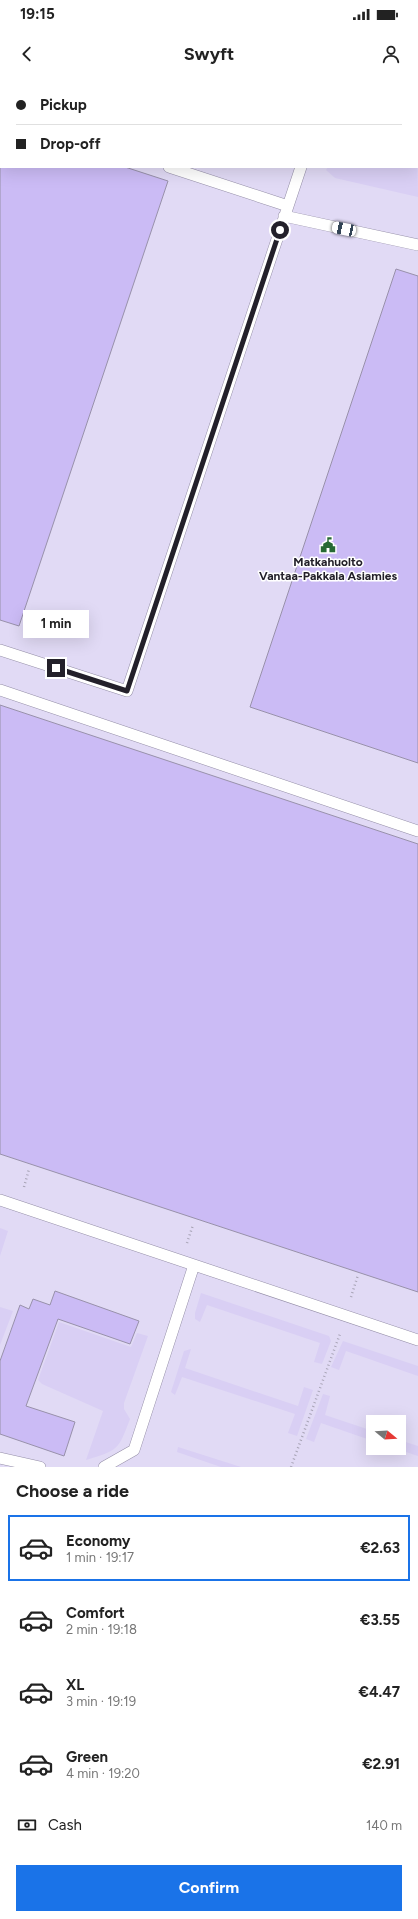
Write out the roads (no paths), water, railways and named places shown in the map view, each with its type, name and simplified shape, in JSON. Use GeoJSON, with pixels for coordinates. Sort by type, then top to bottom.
{"type":"FeatureCollection","features":[{"type":"Feature","properties":{"kind":"lane"},"geometry":{"type":"LineString","coordinates":[[172,168],[286,211],[418,245]]}},
{"type":"Feature","properties":{"kind":"lane"},"geometry":{"type":"LineString","coordinates":[[0,650],[127,691],[301,168]]}},
{"type":"Feature","properties":{"kind":"lane"},"geometry":{"type":"LineString","coordinates":[[0,690],[418,831]]}},
{"type":"Feature","properties":{"kind":"lane"},"geometry":{"type":"LineString","coordinates":[[0,1200],[418,1340]]}},
{"type":"Feature","properties":{"kind":"lane"},"geometry":{"type":"LineString","coordinates":[[104,1467],[134,1450],[194,1266]]}},
{"type":"Feature","properties":{"kind":"lane"},"geometry":{"type":"LineString","coordinates":[[0,1458],[40,1467]]}},
{"type":"Feature","properties":{"kind":"place","name":"Matkahuolto Vantaa-Pakkala Asiamies"},"geometry":{"type":"Point","coordinates":[328,545]}}]}
